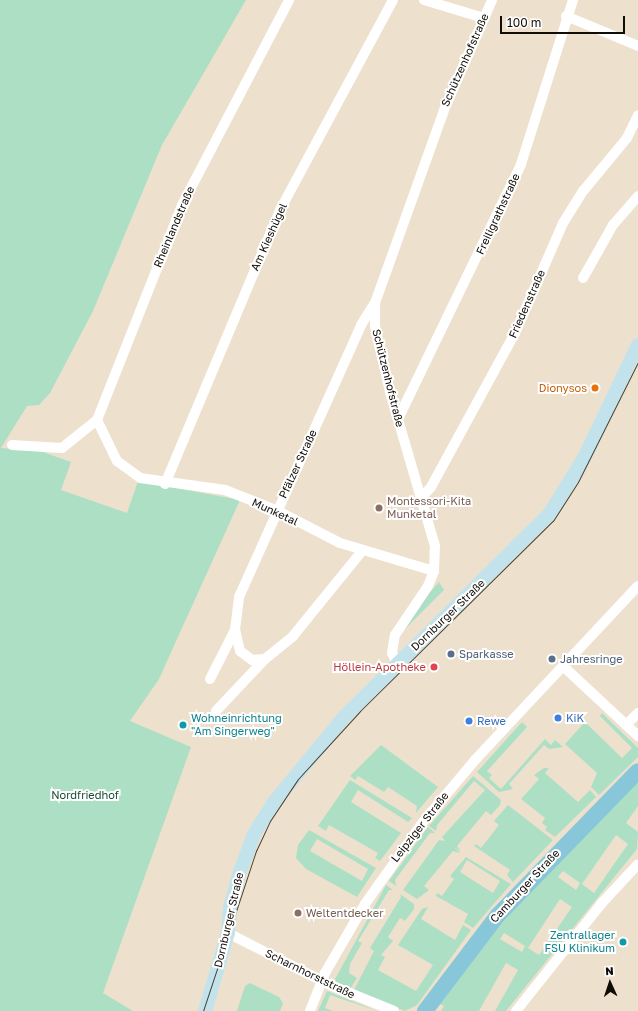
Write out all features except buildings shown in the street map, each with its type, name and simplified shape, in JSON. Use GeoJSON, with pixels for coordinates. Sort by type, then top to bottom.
{"type":"FeatureCollection","features":[{"type":"Feature","properties":{"kind":"main road","name":"Camburger Straße"},"geometry":{"type":"LineString","coordinates":[[425,1011],[497,916],[638,771]]}},
{"type":"Feature","properties":{"kind":"street","name":"Rheinlandstraße"},"geometry":{"type":"LineString","coordinates":[[97,420],[182,205],[289,0]]}},
{"type":"Feature","properties":{"kind":"street","name":"Am Kieshügel"},"geometry":{"type":"LineString","coordinates":[[165,484],[277,217],[393,0]]}},
{"type":"Feature","properties":{"kind":"street"},"geometry":{"type":"LineString","coordinates":[[424,0],[484,18]]}},
{"type":"Feature","properties":{"kind":"street","name":"Schützenhofstraße"},"geometry":{"type":"LineString","coordinates":[[397,664],[392,653],[395,635],[428,586],[434,571],[436,546],[398,419],[375,326],[375,303],[444,110],[492,0]]}},
{"type":"Feature","properties":{"kind":"street","name":"Freiligrathstraße"},"geometry":{"type":"LineString","coordinates":[[398,419],[521,164],[554,66],[566,16],[573,0]]}},
{"type":"Feature","properties":{"kind":"street"},"geometry":{"type":"LineString","coordinates":[[566,16],[638,46]]}},
{"type":"Feature","properties":{"kind":"street","name":"Friedenstraße"},"geometry":{"type":"LineString","coordinates":[[422,497],[431,487],[515,333],[562,223],[627,138],[638,115]]}},
{"type":"Feature","properties":{"kind":"street"},"geometry":{"type":"LineString","coordinates":[[583,278],[613,225],[638,196]]}},
{"type":"Feature","properties":{"kind":"street","name":"Pfälzer Straße"},"geometry":{"type":"LineString","coordinates":[[210,680],[235,630],[239,597],[276,510],[361,325],[375,303]]}},
{"type":"Feature","properties":{"kind":"street","name":"Dornburger Straße"},"geometry":{"type":"LineString","coordinates":[[205,1011],[228,933],[230,908],[239,874],[254,834],[274,802],[324,738],[550,513],[584,458],[637,348]]}},
{"type":"Feature","properties":{"kind":"street"},"geometry":{"type":"LineString","coordinates":[[12,445],[62,448],[97,420]]}},
{"type":"Feature","properties":{"kind":"street","name":"Munketal"},"geometry":{"type":"LineString","coordinates":[[97,420],[117,461],[140,478],[165,484],[225,490],[276,510],[324,536],[363,550],[434,571]]}},
{"type":"Feature","properties":{"kind":"street"},"geometry":{"type":"LineString","coordinates":[[216,711],[265,659],[292,636],[363,550]]}},
{"type":"Feature","properties":{"kind":"street","name":"Leipziger Straße"},"geometry":{"type":"LineString","coordinates":[[310,1011],[322,981],[386,870],[461,775],[638,586]]}},
{"type":"Feature","properties":{"kind":"street","name":"Pfälzer Straße"},"geometry":{"type":"LineString","coordinates":[[235,630],[240,651],[252,660],[265,659]]}},
{"type":"Feature","properties":{"kind":"street"},"geometry":{"type":"LineString","coordinates":[[563,666],[638,736]]}},
{"type":"Feature","properties":{"kind":"street"},"geometry":{"type":"LineString","coordinates":[[626,725],[638,713]]}},
{"type":"Feature","properties":{"kind":"street"},"geometry":{"type":"LineString","coordinates":[[516,1011],[601,904],[638,864]]}},
{"type":"Feature","properties":{"kind":"street","name":"Scharnhorststraße"},"geometry":{"type":"LineString","coordinates":[[228,933],[322,981],[394,1011]]}},
{"type":"Feature","properties":{"kind":"green space","name":"Nordfriedhof"},"geometry":{"type":"Polygon","coordinates":[[[0,0],[246,0],[162,145],[93,311],[50,393],[39,405],[27,406],[1,448],[40,451],[71,462],[61,490],[127,513],[138,481],[240,500],[159,679],[130,721],[191,747],[103,993],[133,1011],[0,1011],[0,0]]]}},
{"type":"Feature","properties":{"kind":"green space"},"geometry":{"type":"Polygon","coordinates":[[[439,582],[444,590],[400,634],[429,593],[439,582]]]}},
{"type":"Feature","properties":{"kind":"green space"},"geometry":{"type":"Polygon","coordinates":[[[602,713],[638,748],[638,757],[599,795],[591,787],[597,773],[565,744],[585,722],[622,758],[632,748],[600,716],[602,713]]]}},
{"type":"Feature","properties":{"kind":"green space"},"geometry":{"type":"Polygon","coordinates":[[[522,722],[527,727],[487,771],[492,775],[489,778],[501,789],[545,739],[551,745],[555,740],[563,747],[549,749],[544,745],[509,784],[513,789],[499,792],[477,772],[522,722]]]}},
{"type":"Feature","properties":{"kind":"green space"},"geometry":{"type":"Polygon","coordinates":[[[381,745],[438,787],[416,813],[417,806],[388,787],[384,792],[358,776],[355,780],[350,776],[381,745]]]}},
{"type":"Feature","properties":{"kind":"green space"},"geometry":{"type":"Polygon","coordinates":[[[544,768],[549,768],[545,773],[578,802],[590,790],[596,797],[555,837],[545,830],[547,827],[542,823],[545,818],[521,799],[539,779],[534,775],[544,768]]]}},
{"type":"Feature","properties":{"kind":"green space"},"geometry":{"type":"Polygon","coordinates":[[[473,776],[501,800],[500,805],[491,815],[486,811],[457,846],[461,852],[454,847],[460,853],[453,851],[424,886],[429,890],[417,899],[403,890],[439,840],[445,841],[442,837],[485,790],[474,781],[437,825],[436,831],[429,826],[473,776]]]}},
{"type":"Feature","properties":{"kind":"green space"},"geometry":{"type":"Polygon","coordinates":[[[350,780],[412,818],[408,822],[358,790],[351,802],[401,833],[380,861],[375,858],[378,853],[329,825],[326,831],[318,826],[350,780]]]}},
{"type":"Feature","properties":{"kind":"green space"},"geometry":{"type":"Polygon","coordinates":[[[638,780],[638,806],[626,823],[638,832],[637,849],[506,1011],[495,1011],[518,970],[506,963],[479,1011],[441,1011],[444,1006],[440,1004],[517,901],[638,780]],[[616,835],[582,884],[594,893],[628,844],[616,835]],[[563,871],[558,877],[576,890],[580,883],[563,871]],[[560,899],[528,948],[539,955],[572,907],[560,899]],[[504,933],[500,939],[522,952],[525,946],[504,933]]]}},
{"type":"Feature","properties":{"kind":"green space"},"geometry":{"type":"Polygon","coordinates":[[[508,805],[553,840],[513,882],[507,875],[510,870],[474,846],[476,844],[481,848],[499,825],[494,821],[508,805]]]}},
{"type":"Feature","properties":{"kind":"green space"},"geometry":{"type":"Polygon","coordinates":[[[428,827],[435,833],[430,833],[395,880],[396,886],[389,881],[428,827]]]}},
{"type":"Feature","properties":{"kind":"green space"},"geometry":{"type":"Polygon","coordinates":[[[309,830],[376,868],[357,897],[306,869],[296,858],[298,845],[309,830]],[[317,839],[310,851],[362,881],[368,869],[317,839]]]}},
{"type":"Feature","properties":{"kind":"green space"},"geometry":{"type":"Polygon","coordinates":[[[466,857],[511,884],[473,928],[464,922],[468,914],[436,896],[437,893],[442,896],[454,879],[450,876],[466,857]],[[467,860],[460,872],[493,893],[500,881],[467,860]]]}},
{"type":"Feature","properties":{"kind":"green space"},"geometry":{"type":"Polygon","coordinates":[[[386,885],[393,890],[389,890],[358,941],[362,943],[350,964],[349,973],[357,978],[350,989],[334,981],[386,885]]]}},
{"type":"Feature","properties":{"kind":"green space"},"geometry":{"type":"Polygon","coordinates":[[[400,894],[414,904],[414,909],[405,921],[400,918],[388,937],[393,941],[381,955],[385,957],[378,970],[416,991],[433,965],[398,945],[422,909],[428,907],[421,919],[455,940],[463,925],[471,930],[417,1005],[405,1011],[354,990],[374,951],[370,948],[401,897],[400,894]]]}},
{"type":"Feature","properties":{"kind":"green space"},"geometry":{"type":"Polygon","coordinates":[[[250,983],[279,997],[283,1003],[280,1011],[237,1011],[245,986],[250,983]]]}},
{"type":"Feature","properties":{"kind":"green space"},"geometry":{"type":"Polygon","coordinates":[[[327,991],[377,1011],[330,995],[325,1008],[333,1011],[318,1011],[327,991]]]}},
{"type":"Feature","properties":{"kind":"tram line"},"geometry":{"type":"LineString","coordinates":[[203,1011],[256,851],[270,821],[298,779],[360,711],[553,521],[578,482],[638,362]]}},
{"type":"Feature","properties":{"kind":"place","name":"Dionysos"},"geometry":{"type":"Point","coordinates":[595,388]}},
{"type":"Feature","properties":{"kind":"place","name":"Montessori-Kita Munketal"},"geometry":{"type":"Point","coordinates":[379,508]}},
{"type":"Feature","properties":{"kind":"place","name":"Sparkasse"},"geometry":{"type":"Point","coordinates":[451,654]}},
{"type":"Feature","properties":{"kind":"place","name":"Jahresringe"},"geometry":{"type":"Point","coordinates":[552,659]}},
{"type":"Feature","properties":{"kind":"place","name":"Höllein-Apotheke"},"geometry":{"type":"Point","coordinates":[434,667]}},
{"type":"Feature","properties":{"kind":"place","name":"KiK"},"geometry":{"type":"Point","coordinates":[558,718]}},
{"type":"Feature","properties":{"kind":"place","name":"Rewe"},"geometry":{"type":"Point","coordinates":[469,721]}},
{"type":"Feature","properties":{"kind":"place","name":"Wohneinrichtung \"Am Singerweg\""},"geometry":{"type":"Point","coordinates":[183,725]}},
{"type":"Feature","properties":{"kind":"place","name":"Weltentdecker"},"geometry":{"type":"Point","coordinates":[298,913]}},
{"type":"Feature","properties":{"kind":"place","name":"Zentrallager FSU Klinikum"},"geometry":{"type":"Point","coordinates":[623,942]}}]}
